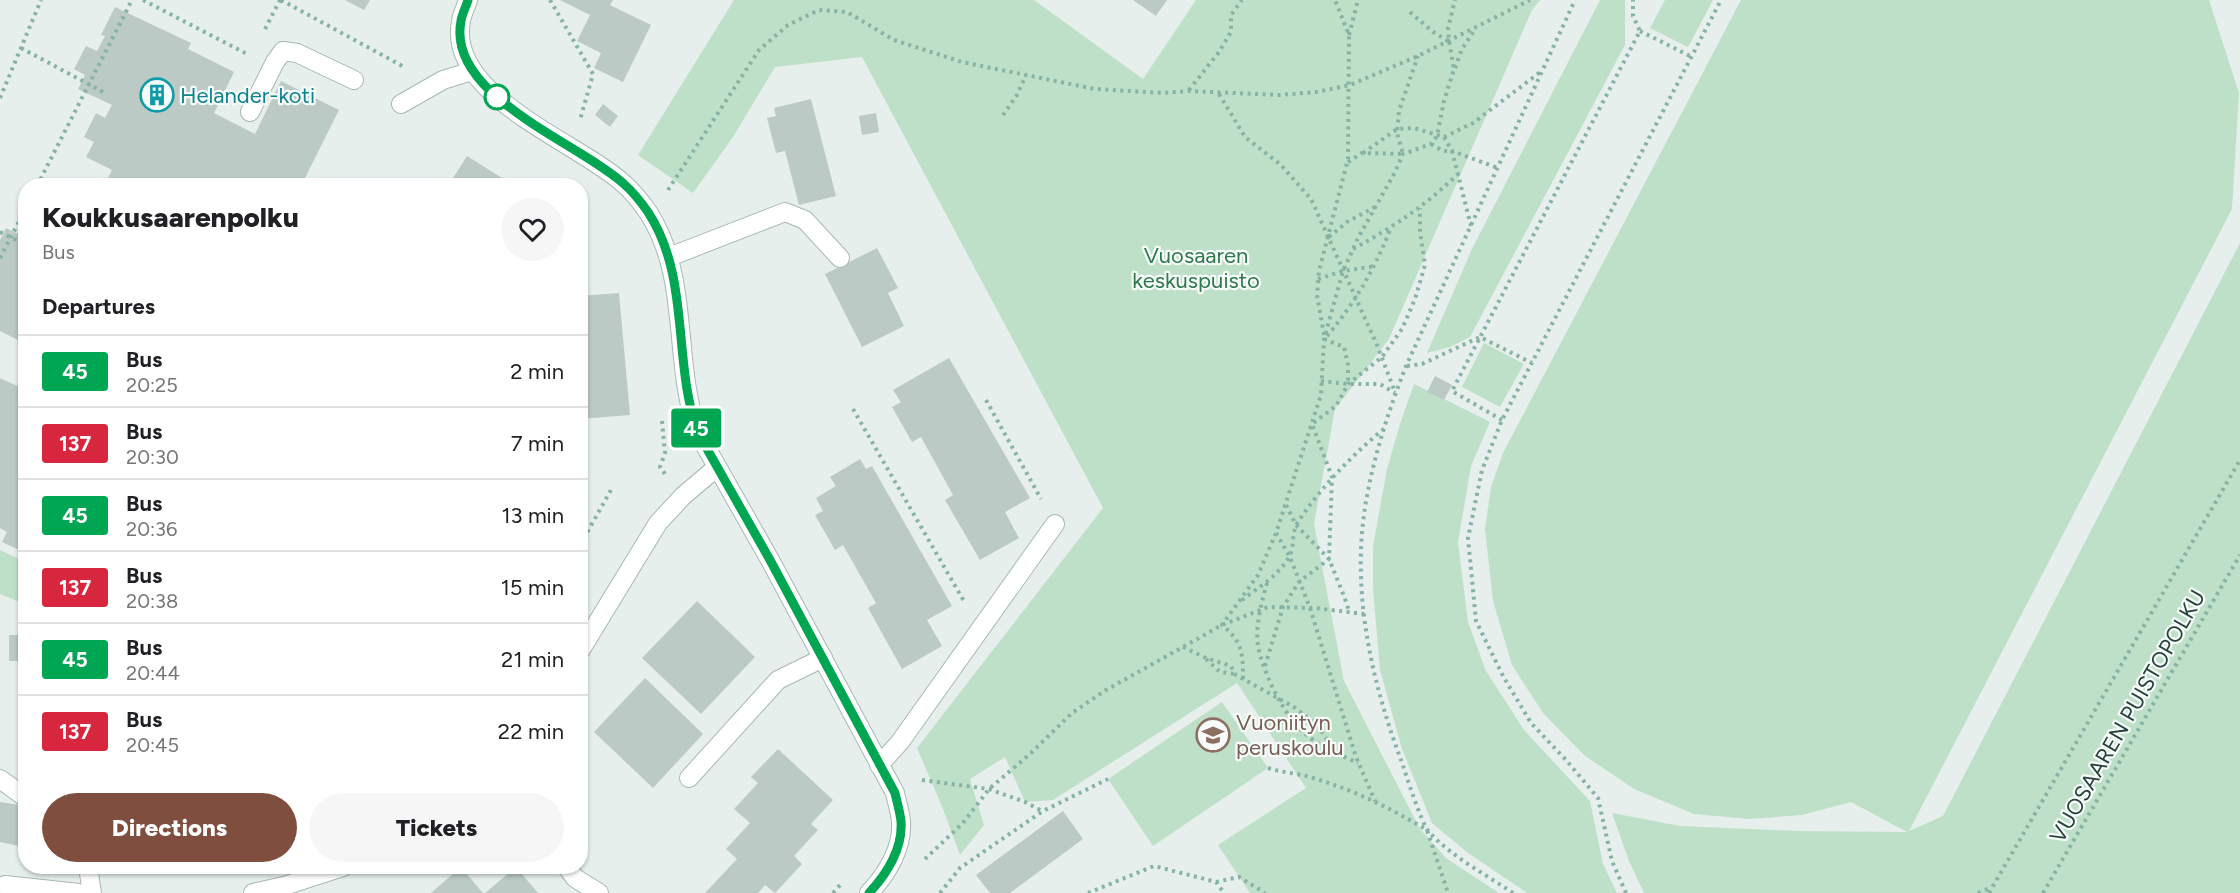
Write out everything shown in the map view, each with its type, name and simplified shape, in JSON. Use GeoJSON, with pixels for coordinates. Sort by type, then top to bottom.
{"type":"FeatureCollection","features":[{"type":"Feature","properties":{"kind":"street"},"geometry":{"type":"LineString","coordinates":[[468,0],[460,22],[462,47],[472,71],[491,93],[623,183],[648,212],[658,230],[669,257],[675,284],[690,411],[698,433],[770,560],[895,793],[901,822],[899,839],[891,865],[869,893]]}},
{"type":"Feature","properties":{"kind":"street"},"geometry":{"type":"LineString","coordinates":[[250,112],[275,62],[283,51],[297,53],[354,80]]}},
{"type":"Feature","properties":{"kind":"street"},"geometry":{"type":"LineString","coordinates":[[401,104],[443,80],[472,71]]}},
{"type":"Feature","properties":{"kind":"street"},"geometry":{"type":"LineString","coordinates":[[669,257],[785,212],[805,220],[840,258]]}},
{"type":"Feature","properties":{"kind":"street"},"geometry":{"type":"LineString","coordinates":[[588,638],[658,523],[683,496],[716,468]]}},
{"type":"Feature","properties":{"kind":"street"},"geometry":{"type":"LineString","coordinates":[[879,765],[900,742],[1055,524]]}},
{"type":"Feature","properties":{"kind":"street"},"geometry":{"type":"LineString","coordinates":[[689,778],[778,680],[823,658]]}},
{"type":"Feature","properties":{"kind":"street"},"geometry":{"type":"LineString","coordinates":[[0,779],[18,792]]}},
{"type":"Feature","properties":{"kind":"street"},"geometry":{"type":"LineString","coordinates":[[89,874],[92,893]]}},
{"type":"Feature","properties":{"kind":"street"},"geometry":{"type":"LineString","coordinates":[[253,893],[321,874]]}},
{"type":"Feature","properties":{"kind":"street"},"geometry":{"type":"LineString","coordinates":[[572,874],[599,893]]}},
{"type":"Feature","properties":{"kind":"street"},"geometry":{"type":"LineString","coordinates":[[5,885],[79,893]]}},
{"type":"Feature","properties":{"kind":"path"},"geometry":{"type":"LineString","coordinates":[[0,98],[41,0]]}},
{"type":"Feature","properties":{"kind":"path"},"geometry":{"type":"LineString","coordinates":[[41,178],[132,0]]}},
{"type":"Feature","properties":{"kind":"path"},"geometry":{"type":"LineString","coordinates":[[142,0],[251,55]]}},
{"type":"Feature","properties":{"kind":"path"},"geometry":{"type":"LineString","coordinates":[[281,0],[411,71],[443,80]]}},
{"type":"Feature","properties":{"kind":"path"},"geometry":{"type":"LineString","coordinates":[[550,0],[593,74],[581,119],[576,126]]}},
{"type":"Feature","properties":{"kind":"path"},"geometry":{"type":"LineString","coordinates":[[1189,90],[1219,52],[1231,32],[1231,15],[1242,0]]}},
{"type":"Feature","properties":{"kind":"path"},"geometry":{"type":"LineString","coordinates":[[1335,0],[1349,36]]}},
{"type":"Feature","properties":{"kind":"path"},"geometry":{"type":"LineString","coordinates":[[1324,339],[1317,295],[1318,279],[1348,162],[1349,36],[1358,0]]}},
{"type":"Feature","properties":{"kind":"path"},"geometry":{"type":"LineString","coordinates":[[1454,69],[1448,28],[1455,0]]}},
{"type":"Feature","properties":{"kind":"path"},"geometry":{"type":"LineString","coordinates":[[664,195],[759,50],[788,25],[819,10],[847,12],[894,40],[962,62],[1095,89],[1163,93],[1189,90],[1279,95],[1316,92],[1350,85],[1418,56],[1530,0]]}},
{"type":"Feature","properties":{"kind":"path"},"geometry":{"type":"LineString","coordinates":[[1448,893],[1388,724],[1372,666],[1364,614],[1361,572],[1367,497],[1385,428],[1407,366],[1575,0]]}},
{"type":"Feature","properties":{"kind":"path"},"geometry":{"type":"LineString","coordinates":[[1633,0],[1633,16],[1640,31],[1692,57]]}},
{"type":"Feature","properties":{"kind":"path"},"geometry":{"type":"LineString","coordinates":[[1626,893],[1611,861],[1598,798],[1531,723],[1503,676],[1476,621],[1468,538],[1482,470],[1502,420],[1721,0]]}},
{"type":"Feature","properties":{"kind":"path"},"geometry":{"type":"LineString","coordinates":[[1410,12],[1433,32],[1449,41]]}},
{"type":"Feature","properties":{"kind":"path"},"geometry":{"type":"LineString","coordinates":[[1362,153],[1403,154],[1431,144],[1437,136],[1444,101],[1454,69],[1462,49],[1478,25]]}},
{"type":"Feature","properties":{"kind":"path"},"geometry":{"type":"LineString","coordinates":[[1502,420],[1452,391],[1640,31]]}},
{"type":"Feature","properties":{"kind":"path"},"geometry":{"type":"LineString","coordinates":[[21,48],[107,94]]}},
{"type":"Feature","properties":{"kind":"path"},"geometry":{"type":"LineString","coordinates":[[1222,625],[1258,575],[1286,505],[1320,395],[1324,339],[1343,271],[1403,154],[1397,129],[1398,111],[1418,56]]}},
{"type":"Feature","properties":{"kind":"path"},"geometry":{"type":"LineString","coordinates":[[1348,162],[1397,129],[1414,128],[1444,137],[1473,123],[1544,70]]}},
{"type":"Feature","properties":{"kind":"path"},"geometry":{"type":"LineString","coordinates":[[1003,115],[1017,95],[1026,75]]}},
{"type":"Feature","properties":{"kind":"path"},"geometry":{"type":"LineString","coordinates":[[1218,93],[1245,136],[1281,165],[1311,199],[1396,393]]}},
{"type":"Feature","properties":{"kind":"path"},"geometry":{"type":"LineString","coordinates":[[1444,137],[1452,151],[1459,173],[1471,226]]}},
{"type":"Feature","properties":{"kind":"path"},"geometry":{"type":"LineString","coordinates":[[1431,144],[1443,151],[1452,151],[1498,168]]}},
{"type":"Feature","properties":{"kind":"path"},"geometry":{"type":"LineString","coordinates":[[1353,249],[1391,228],[1420,208],[1459,173]]}},
{"type":"Feature","properties":{"kind":"path"},"geometry":{"type":"LineString","coordinates":[[1328,238],[1347,222],[1376,207]]}},
{"type":"Feature","properties":{"kind":"path"},"geometry":{"type":"LineString","coordinates":[[1312,424],[1336,406],[1348,384],[1382,357],[1402,328],[1415,299],[1425,265],[1420,232],[1420,208]]}},
{"type":"Feature","properties":{"kind":"path"},"geometry":{"type":"LineString","coordinates":[[0,258],[18,222]]}},
{"type":"Feature","properties":{"kind":"path"},"geometry":{"type":"LineString","coordinates":[[1324,339],[1356,298],[1391,228]]}},
{"type":"Feature","properties":{"kind":"path"},"geometry":{"type":"LineString","coordinates":[[0,232],[18,241]]}},
{"type":"Feature","properties":{"kind":"path"},"geometry":{"type":"LineString","coordinates":[[1318,279],[1343,271],[1374,266]]}},
{"type":"Feature","properties":{"kind":"path"},"geometry":{"type":"LineString","coordinates":[[1480,337],[1532,363]]}},
{"type":"Feature","properties":{"kind":"path"},"geometry":{"type":"LineString","coordinates":[[1407,366],[1422,364],[1480,337]]}},
{"type":"Feature","properties":{"kind":"path"},"geometry":{"type":"LineString","coordinates":[[1324,339],[1344,347],[1348,364],[1348,384]]}},
{"type":"Feature","properties":{"kind":"path"},"geometry":{"type":"LineString","coordinates":[[1321,381],[1380,384],[1396,393]]}},
{"type":"Feature","properties":{"kind":"path"},"geometry":{"type":"LineString","coordinates":[[986,400],[1055,524]]}},
{"type":"Feature","properties":{"kind":"path"},"geometry":{"type":"LineString","coordinates":[[853,409],[980,631]]}},
{"type":"Feature","properties":{"kind":"path"},"geometry":{"type":"LineString","coordinates":[[1312,424],[1332,477],[1329,559]]}},
{"type":"Feature","properties":{"kind":"path"},"geometry":{"type":"LineString","coordinates":[[1238,603],[1268,582],[1290,557],[1296,525],[1332,477],[1385,428]]}},
{"type":"Feature","properties":{"kind":"path"},"geometry":{"type":"LineString","coordinates":[[1989,893],[2240,460]]}},
{"type":"Feature","properties":{"kind":"path"},"geometry":{"type":"LineString","coordinates":[[588,531],[611,490]]}},
{"type":"Feature","properties":{"kind":"path"},"geometry":{"type":"LineString","coordinates":[[1286,505],[1296,525],[1329,559],[1348,611]]}},
{"type":"Feature","properties":{"kind":"path"},"geometry":{"type":"LineString","coordinates":[[1276,533],[1290,557],[1310,608],[1359,763],[1375,801]]}},
{"type":"Feature","properties":{"kind":"path","name":"VUOSAAREN PUISTOPOLKU"},"geometry":{"type":"LineString","coordinates":[[2043,893],[2240,555]]}},
{"type":"Feature","properties":{"kind":"path"},"geometry":{"type":"LineString","coordinates":[[1265,666],[1283,607],[1299,582],[1329,559]]}},
{"type":"Feature","properties":{"kind":"path"},"geometry":{"type":"LineString","coordinates":[[1268,582],[1260,610],[1258,646],[1270,684],[1299,729],[1327,750],[1359,763]]}},
{"type":"Feature","properties":{"kind":"path"},"geometry":{"type":"LineString","coordinates":[[923,853],[922,861],[963,823],[989,789],[1030,754],[1072,713],[1106,690],[1222,625],[1268,607],[1310,608],[1364,614]]}},
{"type":"Feature","properties":{"kind":"path"},"geometry":{"type":"LineString","coordinates":[[1222,625],[1235,636],[1243,655],[1243,679]]}},
{"type":"Feature","properties":{"kind":"path"},"geometry":{"type":"LineString","coordinates":[[1183,647],[1231,666],[1236,675]]}},
{"type":"Feature","properties":{"kind":"path"},"geometry":{"type":"LineString","coordinates":[[1206,658],[1220,672],[1236,675],[1294,707],[1317,725],[1336,753]]}},
{"type":"Feature","properties":{"kind":"path"},"geometry":{"type":"LineString","coordinates":[[900,742],[922,780],[924,791]]}},
{"type":"Feature","properties":{"kind":"path"},"geometry":{"type":"LineString","coordinates":[[1268,768],[1286,774],[1311,777],[1375,801],[1426,830],[1451,852],[1513,893]]}},
{"type":"Feature","properties":{"kind":"path"},"geometry":{"type":"LineString","coordinates":[[940,893],[960,868],[1043,811],[1108,779]]}},
{"type":"Feature","properties":{"kind":"path"},"geometry":{"type":"LineString","coordinates":[[922,780],[989,789],[1043,811]]}},
{"type":"Feature","properties":{"kind":"path"},"geometry":{"type":"LineString","coordinates":[[1088,893],[1154,866],[1216,882],[1239,877],[1265,893]]}},
{"type":"Feature","properties":{"kind":"path"},"geometry":{"type":"LineString","coordinates":[[1216,882],[1224,893]]}},
{"type":"Feature","properties":{"kind":"path"},"geometry":{"type":"LineString","coordinates":[[1978,893],[1992,887]]}},
{"type":"Feature","properties":{"kind":"green space","name":"Vuosaaren keskuspuisto"},"geometry":{"type":"Polygon","coordinates":[[[734,0],[1034,0],[1143,79],[1196,0],[1540,0],[1532,10],[1389,339],[1335,409],[1314,524],[1344,681],[1420,829],[1446,858],[1499,893],[1250,893],[1218,845],[1306,788],[1237,683],[1053,800],[1025,802],[1005,757],[970,779],[984,825],[960,855],[917,748],[1103,508],[862,57],[775,67],[733,137],[693,193],[638,155],[734,0]]]}},
{"type":"Feature","properties":{"kind":"green space"},"geometry":{"type":"Polygon","coordinates":[[[1600,0],[1625,0],[1625,45],[1470,337],[1450,347],[1427,353],[1472,249],[1600,0]]]}},
{"type":"Feature","properties":{"kind":"green space"},"geometry":{"type":"Polygon","coordinates":[[[1665,0],[1713,0],[1688,47],[1650,28],[1665,0]]]}},
{"type":"Feature","properties":{"kind":"green space"},"geometry":{"type":"Polygon","coordinates":[[[1741,0],[2209,0],[2239,93],[2232,209],[1909,831],[1943,816],[2240,243],[2240,893],[1644,893],[1629,861],[1612,813],[1680,826],[1797,831],[1907,832],[1851,802],[1802,815],[1749,819],[1694,814],[1634,789],[1584,755],[1543,713],[1512,665],[1493,601],[1485,529],[1491,487],[1503,453],[1741,0]]]}},
{"type":"Feature","properties":{"kind":"green space"},"geometry":{"type":"Polygon","coordinates":[[[1484,343],[1524,364],[1500,407],[1462,387],[1484,343]]]}},
{"type":"Feature","properties":{"kind":"green space"},"geometry":{"type":"Polygon","coordinates":[[[1414,384],[1490,422],[1471,466],[1458,542],[1468,622],[1486,671],[1524,730],[1590,801],[1603,864],[1617,893],[1527,893],[1468,853],[1432,823],[1402,749],[1380,670],[1373,589],[1373,546],[1387,469],[1414,384]]]}},
{"type":"Feature","properties":{"kind":"green space"},"geometry":{"type":"Polygon","coordinates":[[[0,550],[18,559],[18,601],[0,594],[0,550]]]}},
{"type":"Feature","properties":{"kind":"green space"},"geometry":{"type":"Polygon","coordinates":[[[1222,702],[1268,768],[1153,846],[1108,779],[1222,702]]]}},
{"type":"Feature","properties":{"kind":"building"},"geometry":{"type":"Polygon","coordinates":[[[345,0],[370,0],[364,10],[345,0]]]}},
{"type":"Feature","properties":{"kind":"building"},"geometry":{"type":"Polygon","coordinates":[[[560,0],[613,0],[610,5],[651,25],[623,82],[594,68],[601,53],[577,41],[590,15],[560,0]]]}},
{"type":"Feature","properties":{"kind":"building"},"geometry":{"type":"Polygon","coordinates":[[[1133,0],[1167,0],[1156,16],[1133,0]]]}},
{"type":"Feature","properties":{"kind":"building","name":"Helander-koti"},"geometry":{"type":"Polygon","coordinates":[[[115,7],[191,43],[188,49],[234,72],[214,113],[255,134],[281,81],[339,110],[305,178],[108,178],[112,170],[86,157],[94,142],[84,137],[96,113],[105,118],[112,105],[78,89],[85,75],[74,69],[86,46],[97,51],[105,36],[101,35],[115,7]]]}},
{"type":"Feature","properties":{"kind":"building"},"geometry":{"type":"Polygon","coordinates":[[[811,99],[836,196],[799,205],[785,151],[776,153],[767,118],[776,116],[774,108],[811,99]]]}},
{"type":"Feature","properties":{"kind":"building"},"geometry":{"type":"Polygon","coordinates":[[[603,104],[618,116],[610,127],[595,115],[603,104]]]}},
{"type":"Feature","properties":{"kind":"building"},"geometry":{"type":"Polygon","coordinates":[[[876,113],[879,132],[862,135],[859,116],[876,113]]]}},
{"type":"Feature","properties":{"kind":"building"},"geometry":{"type":"Polygon","coordinates":[[[467,156],[502,178],[453,178],[467,156]]]}},
{"type":"Feature","properties":{"kind":"building"},"geometry":{"type":"Polygon","coordinates":[[[6,228],[18,234],[18,340],[0,331],[0,240],[6,228]]]}},
{"type":"Feature","properties":{"kind":"building"},"geometry":{"type":"Polygon","coordinates":[[[877,248],[898,288],[888,293],[904,326],[862,347],[825,274],[877,248]]]}},
{"type":"Feature","properties":{"kind":"building"},"geometry":{"type":"Polygon","coordinates":[[[619,293],[630,415],[588,418],[588,295],[619,293]]]}},
{"type":"Feature","properties":{"kind":"building"},"geometry":{"type":"Polygon","coordinates":[[[949,358],[1030,498],[1005,512],[1019,538],[980,560],[945,500],[953,495],[921,437],[912,442],[892,407],[901,402],[893,390],[949,358]]]}},
{"type":"Feature","properties":{"kind":"building"},"geometry":{"type":"Polygon","coordinates":[[[1435,376],[1452,385],[1444,400],[1427,392],[1435,376]]]}},
{"type":"Feature","properties":{"kind":"building"},"geometry":{"type":"Polygon","coordinates":[[[0,378],[17,386],[18,384],[18,549],[2,542],[7,532],[0,528],[0,378]]]}},
{"type":"Feature","properties":{"kind":"building"},"geometry":{"type":"Polygon","coordinates":[[[860,459],[866,469],[872,466],[952,606],[927,620],[942,646],[902,669],[868,608],[876,603],[843,545],[835,550],[815,515],[823,511],[816,498],[836,486],[830,477],[860,459]]]}},
{"type":"Feature","properties":{"kind":"building"},"geometry":{"type":"Polygon","coordinates":[[[697,601],[755,657],[701,714],[642,658],[697,601]]]}},
{"type":"Feature","properties":{"kind":"building"},"geometry":{"type":"Polygon","coordinates":[[[9,635],[18,635],[18,661],[9,661],[9,635]]]}},
{"type":"Feature","properties":{"kind":"building"},"geometry":{"type":"Polygon","coordinates":[[[645,678],[703,734],[653,788],[594,732],[645,678]]]}},
{"type":"Feature","properties":{"kind":"building"},"geometry":{"type":"Polygon","coordinates":[[[778,749],[833,800],[811,824],[818,830],[794,856],[802,864],[775,893],[765,885],[758,893],[705,893],[737,859],[726,849],[750,823],[734,809],[758,783],[751,777],[778,749]]]}},
{"type":"Feature","properties":{"kind":"building"},"geometry":{"type":"Polygon","coordinates":[[[0,802],[18,805],[18,846],[0,842],[0,802]]]}},
{"type":"Feature","properties":{"kind":"building"},"geometry":{"type":"Polygon","coordinates":[[[1063,811],[1083,839],[1010,893],[990,893],[976,875],[1063,811]]]}},
{"type":"Feature","properties":{"kind":"building"},"geometry":{"type":"Polygon","coordinates":[[[453,874],[467,874],[483,893],[431,893],[453,874]]]}},
{"type":"Feature","properties":{"kind":"building"},"geometry":{"type":"Polygon","coordinates":[[[508,874],[522,874],[538,893],[485,893],[508,874]]]}},
{"type":"Feature","properties":{"kind":"bus line","name":"45"},"geometry":{"type":"LineString","coordinates":[[468,0],[460,22],[462,47],[472,71],[491,93],[623,183],[648,212],[658,230],[669,257],[675,284],[690,411],[698,433],[770,560],[895,793],[901,822],[899,839],[891,865],[869,893]]}},
{"type":"Feature","properties":{"kind":"place","name":"Helander-koti"},"geometry":{"type":"Point","coordinates":[157,95]}},
{"type":"Feature","properties":{"kind":"place","name":"Vuoniityn peruskoulu"},"geometry":{"type":"Point","coordinates":[1213,735]}}]}
